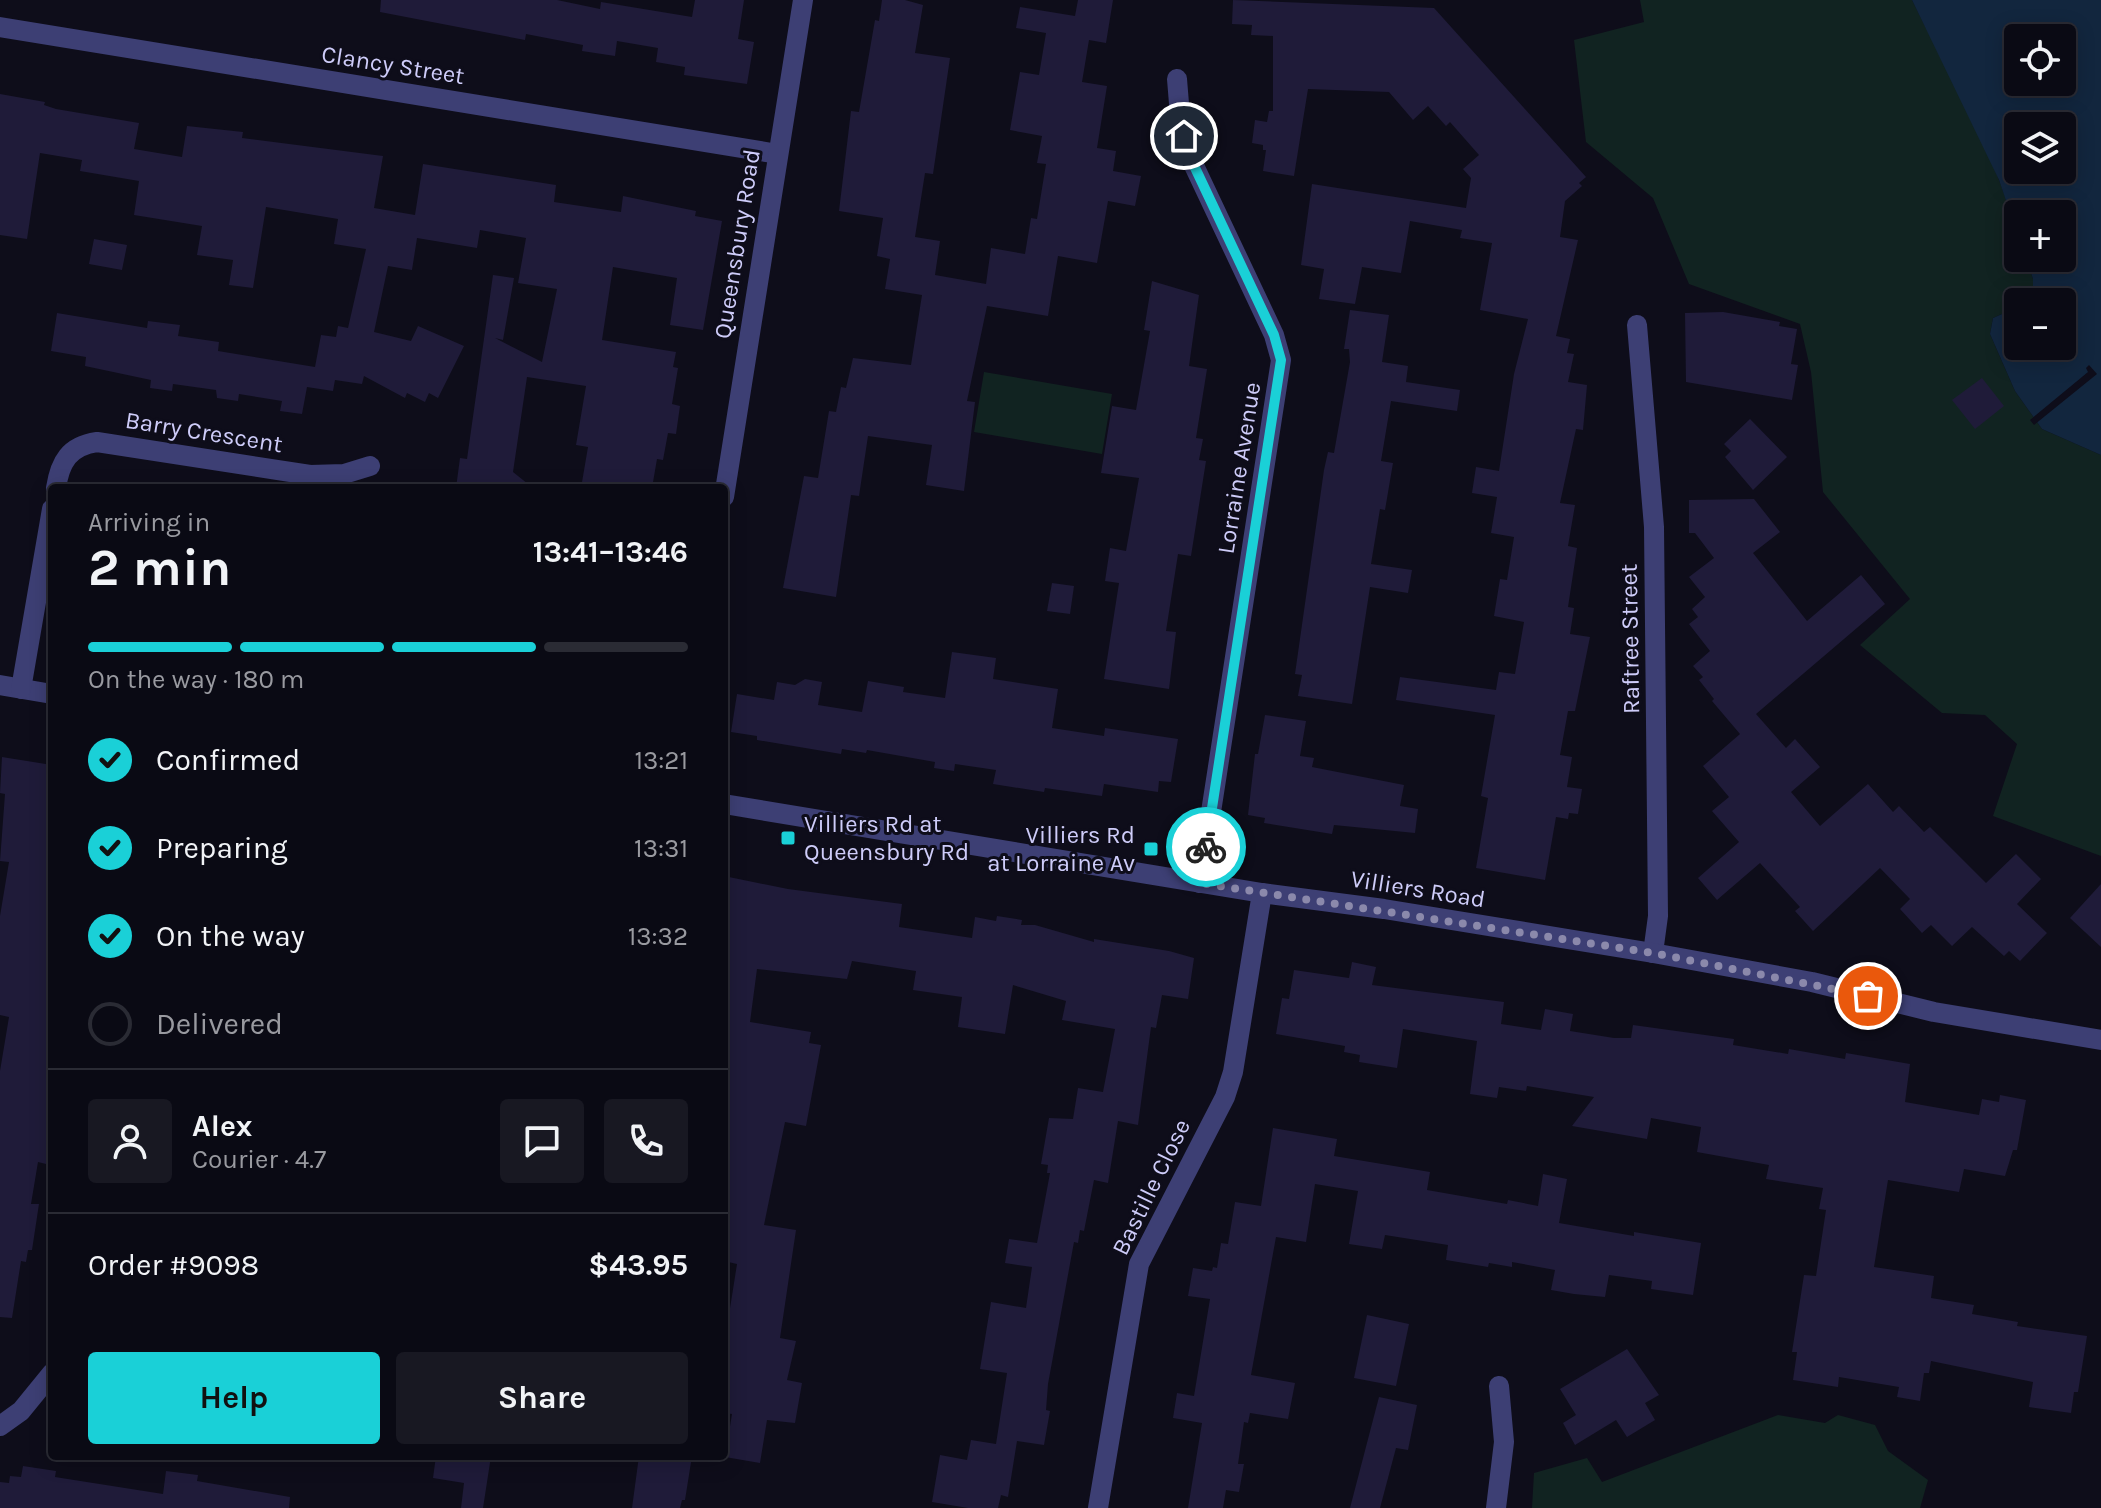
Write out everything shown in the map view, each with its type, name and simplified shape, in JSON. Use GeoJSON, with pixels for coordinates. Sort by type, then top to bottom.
{"type":"FeatureCollection","features":[{"type":"Feature","properties":{"kind":"street","name":"Queensbury Road"},"geometry":{"type":"LineString","coordinates":[[726,484],[803,0]]}},
{"type":"Feature","properties":{"kind":"street","name":"Clancy Street"},"geometry":{"type":"LineString","coordinates":[[0,27],[778,154]]}},
{"type":"Feature","properties":{"kind":"street","name":"Lorraine Avenue"},"geometry":{"type":"LineString","coordinates":[[1177,79],[1180,116],[1189,155],[1274,335],[1281,360],[1200,883]]}},
{"type":"Feature","properties":{"kind":"street","name":"Raftree Street"},"geometry":{"type":"LineString","coordinates":[[1637,325],[1654,541],[1658,916],[1653,953]]}},
{"type":"Feature","properties":{"kind":"street","name":"Barry Crescent"},"geometry":{"type":"LineString","coordinates":[[57,484],[61,464],[70,452],[82,444],[97,442],[310,475],[344,474],[370,466]]}},
{"type":"Feature","properties":{"kind":"street"},"geometry":{"type":"LineString","coordinates":[[21,689],[48,532]]}},
{"type":"Feature","properties":{"kind":"street"},"geometry":{"type":"LineString","coordinates":[[0,685],[48,693]]}},
{"type":"Feature","properties":{"kind":"street","name":"Villiers Road"},"geometry":{"type":"LineString","coordinates":[[728,805],[1262,893],[1653,953],[1812,982],[1934,1012],[2101,1040]]}},
{"type":"Feature","properties":{"kind":"street","name":"Bastille Close"},"geometry":{"type":"LineString","coordinates":[[1098,1508],[1139,1264],[1229,1084],[1239,1045],[1262,893]]}},
{"type":"Feature","properties":{"kind":"street"},"geometry":{"type":"LineString","coordinates":[[0,1426],[21,1411],[48,1378]]}},
{"type":"Feature","properties":{"kind":"street"},"geometry":{"type":"LineString","coordinates":[[1496,1508],[1504,1442],[1499,1386]]}},
{"type":"Feature","properties":{"kind":"green space"},"geometry":{"type":"Polygon","coordinates":[[[1640,0],[1912,0],[1977,128],[2006,198],[2004,272],[2031,272],[2033,279],[2033,288],[2004,288],[2004,313],[1993,318],[1990,334],[2015,391],[2042,429],[2101,455],[2101,856],[1993,816],[2017,744],[1985,715],[1942,713],[1860,645],[1910,599],[1823,492],[1811,372],[1800,324],[1689,284],[1653,198],[1586,142],[1574,40],[1644,22],[1640,0]]]}},
{"type":"Feature","properties":{"kind":"green space"},"geometry":{"type":"Polygon","coordinates":[[[984,372],[1112,394],[1102,454],[974,432],[984,372]]]}},
{"type":"Feature","properties":{"kind":"green space"},"geometry":{"type":"Polygon","coordinates":[[[1778,1415],[1825,1423],[1838,1415],[1875,1425],[1888,1451],[1928,1480],[1920,1508],[1532,1508],[1534,1473],[1587,1458],[1602,1482],[1778,1415]]]}},
{"type":"Feature","properties":{"kind":"water"},"geometry":{"type":"Polygon","coordinates":[[[1912,0],[2101,0],[2101,455],[2042,429],[2015,391],[1990,334],[1993,318],[2004,313],[2004,360],[2076,360],[2076,288],[2033,288],[2031,272],[2076,272],[2076,200],[2006,200],[1912,0]]]}},
{"type":"Feature","properties":{"kind":"pier"},"geometry":{"type":"Polygon","coordinates":[[[2089,365],[2097,374],[2034,425],[2030,420],[2088,372],[2086,368],[2089,365]]]}},
{"type":"Feature","properties":{"kind":"building"},"geometry":{"type":"Polygon","coordinates":[[[381,0],[557,0],[600,9],[601,2],[692,17],[695,0],[744,0],[738,39],[754,42],[747,84],[684,75],[685,67],[656,62],[658,48],[617,41],[615,56],[582,51],[583,45],[526,34],[525,40],[380,12],[381,0]]]}},
{"type":"Feature","properties":{"kind":"building"},"geometry":{"type":"Polygon","coordinates":[[[882,0],[905,0],[923,5],[915,53],[950,58],[933,174],[925,173],[915,237],[940,241],[935,275],[986,284],[991,248],[1025,254],[1031,218],[1037,219],[1046,164],[1037,163],[1042,136],[1010,130],[1020,72],[1039,75],[1046,33],[1016,28],[1020,7],[1075,16],[1078,0],[1113,0],[1106,43],[1089,40],[1082,82],[1107,86],[1097,148],[1116,151],[1113,171],[1141,176],[1135,206],[1108,201],[1097,263],[1058,256],[1048,316],[987,306],[967,401],[975,402],[964,491],[926,485],[932,445],[868,436],[859,496],[851,495],[836,597],[783,588],[804,476],[818,478],[829,411],[836,412],[841,387],[846,388],[853,358],[911,365],[922,295],[885,289],[890,259],[877,256],[883,218],[839,211],[851,111],[859,112],[875,20],[879,21],[882,0]]]}},
{"type":"Feature","properties":{"kind":"building"},"geometry":{"type":"Polygon","coordinates":[[[1233,0],[1434,8],[1586,177],[1579,183],[1582,186],[1565,201],[1560,237],[1578,240],[1556,336],[1570,339],[1567,353],[1574,354],[1568,382],[1587,385],[1583,430],[1576,429],[1560,503],[1575,505],[1568,546],[1577,548],[1568,607],[1574,608],[1570,634],[1590,637],[1575,711],[1568,711],[1560,755],[1572,757],[1567,787],[1582,789],[1578,814],[1569,813],[1568,819],[1556,817],[1545,880],[1476,868],[1488,798],[1481,796],[1495,715],[1396,700],[1400,677],[1496,690],[1499,672],[1515,674],[1524,622],[1494,616],[1500,579],[1507,580],[1514,537],[1491,533],[1497,497],[1472,493],[1476,467],[1499,471],[1514,374],[1528,319],[1480,310],[1492,243],[1460,238],[1462,230],[1410,221],[1401,273],[1362,267],[1355,304],[1319,299],[1324,269],[1301,265],[1312,184],[1466,208],[1471,178],[1463,169],[1479,155],[1450,122],[1446,126],[1428,106],[1413,120],[1389,92],[1308,89],[1294,176],[1263,171],[1266,150],[1263,150],[1263,145],[1252,143],[1255,120],[1267,122],[1269,111],[1273,111],[1273,36],[1251,35],[1252,25],[1232,24],[1233,0]]]}},
{"type":"Feature","properties":{"kind":"building"},"geometry":{"type":"Polygon","coordinates":[[[0,94],[45,102],[44,105],[56,109],[139,123],[134,149],[182,157],[187,126],[243,132],[242,138],[383,156],[374,208],[415,215],[423,164],[556,185],[554,202],[621,212],[623,196],[696,211],[695,216],[722,221],[703,330],[670,325],[677,278],[613,267],[602,340],[676,352],[673,367],[678,368],[672,404],[680,406],[676,434],[668,433],[663,460],[657,459],[653,484],[582,484],[588,447],[576,445],[586,386],[527,377],[513,472],[528,484],[457,484],[460,458],[467,459],[493,275],[514,278],[503,340],[495,338],[542,362],[557,289],[518,283],[526,238],[480,230],[477,248],[417,238],[412,270],[388,266],[374,332],[411,341],[418,326],[464,346],[438,398],[429,393],[425,402],[407,393],[405,398],[364,376],[362,384],[335,380],[333,391],[307,387],[302,414],[280,411],[282,401],[239,394],[238,401],[217,398],[216,390],[173,384],[172,391],[150,388],[151,380],[85,366],[86,357],[51,351],[57,313],[147,328],[148,321],[180,325],[178,336],[219,342],[218,351],[315,367],[321,335],[336,337],[338,326],[348,328],[366,249],[334,244],[338,219],[266,207],[253,288],[229,285],[233,260],[197,255],[202,226],[134,215],[139,181],[80,171],[82,160],[40,153],[27,239],[0,235],[0,94]]]}},
{"type":"Feature","properties":{"kind":"building"},"geometry":{"type":"Polygon","coordinates":[[[94,239],[127,245],[122,270],[89,264],[94,239]]]}},
{"type":"Feature","properties":{"kind":"building"},"geometry":{"type":"Polygon","coordinates":[[[1152,281],[1199,295],[1189,366],[1207,369],[1196,438],[1203,439],[1199,460],[1206,461],[1191,556],[1178,554],[1166,631],[1176,632],[1169,689],[1104,679],[1119,583],[1105,581],[1110,548],[1126,551],[1139,478],[1101,473],[1112,406],[1136,410],[1150,331],[1144,330],[1152,281]]]}},
{"type":"Feature","properties":{"kind":"building"},"geometry":{"type":"Polygon","coordinates":[[[1350,310],[1389,315],[1382,362],[1408,366],[1406,382],[1460,390],[1457,411],[1391,401],[1381,461],[1393,463],[1385,510],[1380,509],[1371,564],[1412,570],[1408,593],[1370,587],[1352,704],[1298,696],[1302,675],[1295,674],[1324,470],[1328,452],[1334,453],[1350,362],[1349,349],[1344,349],[1350,310]]]}},
{"type":"Feature","properties":{"kind":"building"},"geometry":{"type":"Polygon","coordinates":[[[1723,312],[1780,322],[1779,326],[1797,329],[1791,364],[1798,365],[1792,400],[1686,382],[1685,313],[1723,312]]]}},
{"type":"Feature","properties":{"kind":"building"},"geometry":{"type":"Polygon","coordinates":[[[1982,378],[2004,406],[1975,429],[1952,400],[1982,378]]]}},
{"type":"Feature","properties":{"kind":"building"},"geometry":{"type":"Polygon","coordinates":[[[1750,419],[1787,457],[1753,490],[1725,457],[1731,451],[1724,444],[1750,419]]]}},
{"type":"Feature","properties":{"kind":"building"},"geometry":{"type":"Polygon","coordinates":[[[1754,499],[1780,532],[1753,553],[1807,621],[1861,575],[1885,604],[1756,714],[1786,748],[1795,739],[1820,767],[1791,792],[1820,826],[1868,784],[1893,812],[1899,806],[1924,832],[1930,827],[1986,883],[2016,854],[2041,879],[2017,904],[2047,933],[2020,961],[2009,951],[2004,956],[1972,927],[1952,946],[1931,925],[1922,933],[1900,909],[1910,899],[1880,868],[1813,931],[1795,911],[1800,907],[1760,863],[1717,900],[1698,878],[1739,842],[1712,811],[1729,797],[1703,766],[1740,734],[1712,701],[1714,699],[1699,680],[1703,677],[1693,666],[1710,651],[1689,624],[1698,617],[1692,609],[1705,597],[1689,577],[1714,558],[1695,533],[1689,533],[1689,500],[1754,499]]]}},
{"type":"Feature","properties":{"kind":"building"},"geometry":{"type":"Polygon","coordinates":[[[1052,583],[1074,586],[1070,614],[1047,611],[1052,583]]]}},
{"type":"Feature","properties":{"kind":"building"},"geometry":{"type":"Polygon","coordinates":[[[952,652],[996,658],[993,679],[1058,689],[1052,728],[1104,736],[1105,728],[1178,739],[1171,782],[1159,781],[1158,792],[1104,784],[1102,796],[1045,788],[1044,792],[993,784],[996,770],[955,764],[954,771],[934,768],[935,762],[867,750],[866,753],[842,749],[841,754],[757,740],[757,736],[731,732],[737,694],[774,700],[777,682],[795,685],[805,679],[822,682],[818,705],[862,712],[868,681],[904,687],[903,692],[945,698],[952,652]]]}},
{"type":"Feature","properties":{"kind":"building"},"geometry":{"type":"Polygon","coordinates":[[[1265,715],[1306,721],[1300,756],[1314,758],[1312,767],[1404,785],[1400,806],[1418,809],[1415,833],[1334,825],[1332,834],[1264,823],[1265,818],[1248,815],[1255,754],[1258,754],[1265,715]]]}},
{"type":"Feature","properties":{"kind":"building"},"geometry":{"type":"Polygon","coordinates":[[[2,757],[48,764],[48,1151],[46,1164],[38,1162],[31,1204],[39,1204],[32,1250],[28,1250],[26,1262],[21,1261],[12,1318],[0,1317],[0,1071],[9,1017],[0,1015],[0,916],[9,862],[0,861],[5,794],[0,793],[2,757]]]}},
{"type":"Feature","properties":{"kind":"building"},"geometry":{"type":"Polygon","coordinates":[[[728,877],[788,889],[902,904],[899,927],[972,938],[975,917],[996,921],[997,916],[1022,920],[1021,925],[1035,925],[1094,942],[1094,939],[1194,958],[1188,999],[1162,995],[1156,1028],[1151,1027],[1138,1125],[1118,1121],[1108,1183],[1094,1180],[1084,1231],[1080,1230],[1078,1243],[1074,1242],[1048,1384],[1046,1410],[1050,1411],[1044,1445],[1017,1441],[1008,1497],[1001,1495],[998,1508],[968,1508],[932,1502],[940,1455],[967,1460],[971,1440],[996,1444],[1007,1373],[980,1369],[991,1302],[1026,1308],[1032,1267],[1005,1263],[1009,1239],[1037,1243],[1050,1173],[1047,1173],[1048,1165],[1041,1164],[1049,1118],[1073,1119],[1078,1088],[1103,1092],[1115,1029],[1062,1020],[1066,1001],[1013,985],[1005,1034],[958,1027],[962,997],[913,990],[916,971],[852,961],[847,979],[757,969],[750,1022],[811,1032],[809,1043],[821,1045],[806,1126],[785,1122],[764,1225],[796,1230],[780,1338],[796,1341],[787,1380],[802,1383],[795,1423],[767,1420],[760,1463],[728,1458],[732,1414],[728,1414],[728,1321],[737,1264],[728,1262],[728,877]]]}},
{"type":"Feature","properties":{"kind":"building"},"geometry":{"type":"Polygon","coordinates":[[[2101,884],[2101,947],[2070,918],[2101,884]]]}},
{"type":"Feature","properties":{"kind":"building"},"geometry":{"type":"Polygon","coordinates":[[[1352,962],[1376,967],[1372,985],[1504,1002],[1501,1024],[1541,1030],[1545,1009],[1573,1014],[1570,1031],[1614,1038],[1631,1038],[1633,1025],[1734,1039],[1733,1045],[1788,1054],[1789,1049],[1845,1059],[1846,1053],[1910,1064],[1905,1102],[1979,1115],[1982,1099],[1999,1102],[2000,1095],[2026,1100],[2017,1150],[2013,1150],[2005,1176],[1964,1169],[1959,1192],[1888,1180],[1874,1267],[1934,1276],[1931,1298],[1974,1305],[1972,1314],[2018,1322],[2017,1326],[2087,1336],[2078,1392],[2074,1392],[2071,1413],[2029,1407],[2033,1382],[1931,1361],[1929,1373],[1924,1373],[1920,1401],[1897,1397],[1899,1387],[1839,1377],[1838,1387],[1793,1380],[1797,1352],[1792,1352],[1804,1275],[1816,1276],[1826,1210],[1819,1209],[1823,1188],[1766,1179],[1769,1165],[1697,1152],[1701,1127],[1651,1118],[1647,1139],[1572,1126],[1594,1097],[1527,1086],[1526,1091],[1499,1087],[1497,1098],[1470,1094],[1477,1041],[1403,1029],[1397,1068],[1359,1062],[1360,1055],[1344,1052],[1345,1046],[1276,1034],[1282,998],[1289,999],[1294,970],[1349,978],[1352,962]]]}},
{"type":"Feature","properties":{"kind":"building"},"geometry":{"type":"Polygon","coordinates":[[[1273,1128],[1337,1139],[1334,1156],[1430,1172],[1427,1190],[1507,1204],[1508,1200],[1538,1206],[1543,1174],[1567,1179],[1559,1223],[1634,1236],[1634,1232],[1701,1243],[1693,1295],[1651,1289],[1652,1281],[1609,1275],[1605,1297],[1574,1294],[1551,1290],[1555,1270],[1512,1262],[1512,1267],[1489,1263],[1488,1267],[1446,1260],[1448,1245],[1385,1235],[1382,1249],[1349,1244],[1358,1191],[1315,1184],[1306,1242],[1276,1237],[1251,1375],[1295,1383],[1288,1419],[1250,1413],[1248,1423],[1244,1422],[1238,1464],[1244,1464],[1239,1492],[1226,1490],[1223,1508],[1188,1508],[1202,1423],[1173,1418],[1177,1393],[1194,1396],[1210,1299],[1188,1296],[1193,1268],[1212,1271],[1213,1267],[1217,1268],[1221,1243],[1228,1244],[1235,1202],[1261,1206],[1273,1128]]]}},
{"type":"Feature","properties":{"kind":"building"},"geometry":{"type":"Polygon","coordinates":[[[1367,1315],[1409,1324],[1396,1386],[1354,1378],[1367,1315]]]}},
{"type":"Feature","properties":{"kind":"building"},"geometry":{"type":"Polygon","coordinates":[[[1627,1349],[1659,1395],[1645,1403],[1655,1420],[1627,1437],[1616,1420],[1575,1445],[1563,1423],[1576,1415],[1560,1389],[1627,1349]]]}},
{"type":"Feature","properties":{"kind":"building"},"geometry":{"type":"Polygon","coordinates":[[[1379,1397],[1417,1405],[1408,1450],[1396,1448],[1380,1508],[1350,1508],[1379,1397]]]}},
{"type":"Feature","properties":{"kind":"building"},"geometry":{"type":"Polygon","coordinates":[[[435,1460],[490,1460],[483,1508],[461,1508],[464,1483],[433,1478],[435,1460]]]}},
{"type":"Feature","properties":{"kind":"building"},"geometry":{"type":"Polygon","coordinates":[[[638,1460],[691,1460],[685,1500],[682,1500],[680,1508],[632,1508],[638,1460]]]}},
{"type":"Feature","properties":{"kind":"building"},"geometry":{"type":"Polygon","coordinates":[[[23,1466],[56,1471],[55,1477],[163,1494],[166,1471],[198,1475],[197,1481],[290,1497],[289,1508],[0,1508],[0,1482],[9,1483],[10,1476],[21,1477],[23,1466]]]}},
{"type":"Feature","properties":{"kind":"way so far"},"geometry":{"type":"LineString","coordinates":[[1206,847],[1200,883],[1384,909],[1653,953],[1812,982],[1868,996]]}},
{"type":"Feature","properties":{"kind":"place","name":"Villiers Rd at Queensbury Rd"},"geometry":{"type":"Point","coordinates":[788,838]}},
{"type":"Feature","properties":{"kind":"place","name":"Villiers Rd at Lorraine Av"},"geometry":{"type":"Point","coordinates":[1151,849]}},
{"type":"Feature","properties":{"kind":"route"},"geometry":{"type":"LineString","coordinates":[[1184,136],[1189,155],[1274,335],[1281,360],[1206,847]]}}]}
